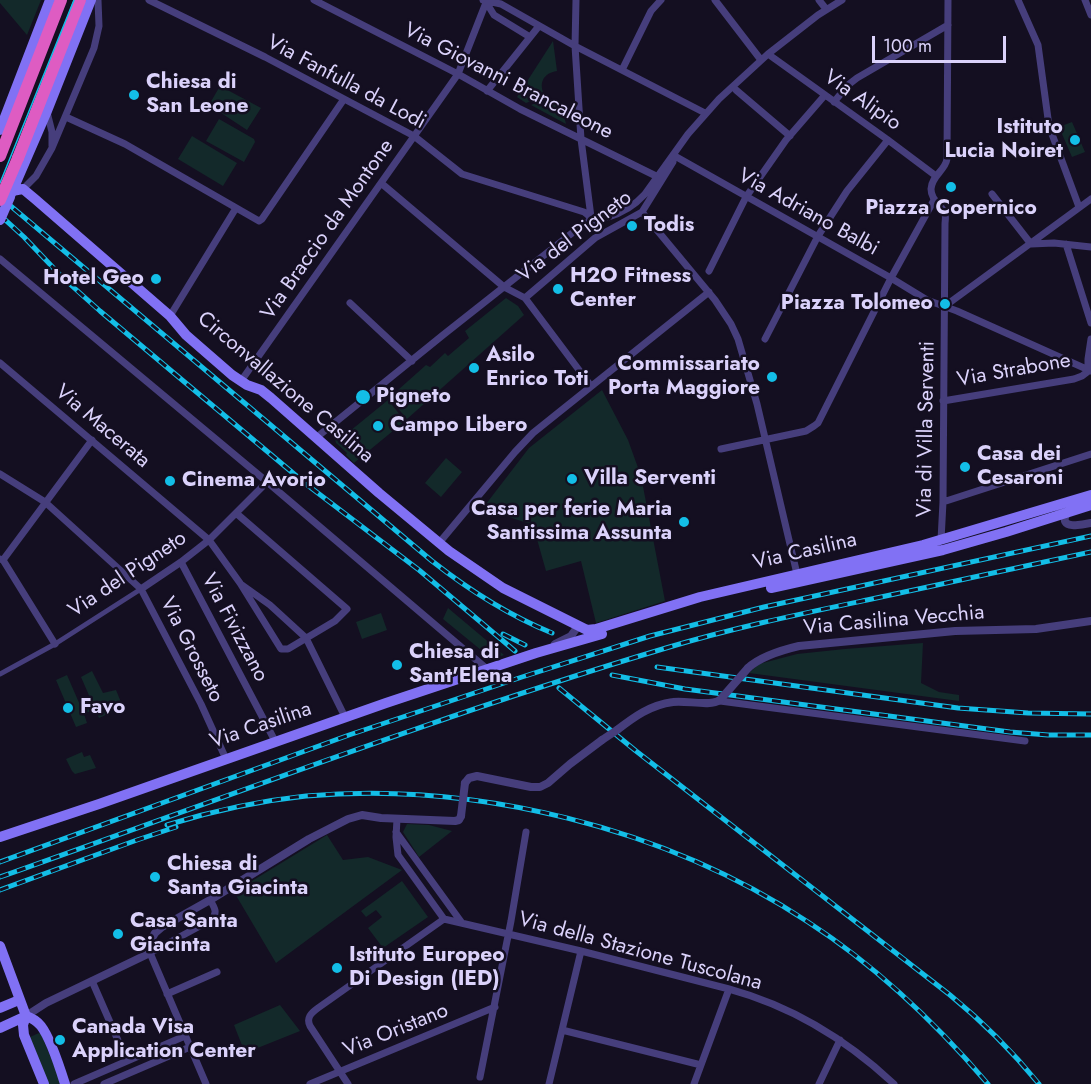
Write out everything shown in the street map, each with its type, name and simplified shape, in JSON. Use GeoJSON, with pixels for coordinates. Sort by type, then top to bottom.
{"type":"FeatureCollection","features":[{"type":"Feature","properties":{"kind":"highway"},"geometry":{"type":"LineString","coordinates":[[0,156],[61,0]]}},
{"type":"Feature","properties":{"kind":"highway"},"geometry":{"type":"LineString","coordinates":[[11,194],[80,0]]}},
{"type":"Feature","properties":{"kind":"main road"},"geometry":{"type":"LineString","coordinates":[[0,130],[50,0]]}},
{"type":"Feature","properties":{"kind":"main road"},"geometry":{"type":"LineString","coordinates":[[0,220],[91,0]]}},
{"type":"Feature","properties":{"kind":"main road","name":"Circonvallazione Casilina"},"geometry":{"type":"LineString","coordinates":[[11,194],[39,203],[170,316],[186,335],[241,381],[261,390],[439,543],[496,584],[578,626]]}},
{"type":"Feature","properties":{"kind":"main road","name":"Via Casilina"},"geometry":{"type":"LineString","coordinates":[[578,626],[592,630],[700,597],[941,540],[1091,495]]}},
{"type":"Feature","properties":{"kind":"main road","name":"Via Casilina"},"geometry":{"type":"LineString","coordinates":[[0,837],[536,653],[686,608],[945,549],[1091,505]]}},
{"type":"Feature","properties":{"kind":"main road"},"geometry":{"type":"LineString","coordinates":[[0,946],[26,1016],[42,1027],[65,1084]]}},
{"type":"Feature","properties":{"kind":"main road"},"geometry":{"type":"LineString","coordinates":[[0,1008],[19,1000]]}},
{"type":"Feature","properties":{"kind":"main road"},"geometry":{"type":"LineString","coordinates":[[0,1028],[26,1016]]}},
{"type":"Feature","properties":{"kind":"main road"},"geometry":{"type":"LineString","coordinates":[[26,1016],[23,1025],[24,1035],[42,1082]]}},
{"type":"Feature","properties":{"kind":"main road"},"geometry":{"type":"LineString","coordinates":[[59,1065],[74,1084]]}},
{"type":"Feature","properties":{"kind":"street"},"geometry":{"type":"LineString","coordinates":[[11,194],[36,176],[66,117],[97,38],[98,0]]}},
{"type":"Feature","properties":{"kind":"street","name":"Via Fanfulla da Lodi"},"geometry":{"type":"LineString","coordinates":[[149,0],[265,57],[414,136],[462,174],[584,212],[591,220]]}},
{"type":"Feature","properties":{"kind":"street","name":"Via Giovanni Brancaleone"},"geometry":{"type":"LineString","coordinates":[[314,0],[656,176]]}},
{"type":"Feature","properties":{"kind":"street"},"geometry":{"type":"LineString","coordinates":[[576,0],[575,46],[581,139],[591,220]]}},
{"type":"Feature","properties":{"kind":"street"},"geometry":{"type":"LineString","coordinates":[[622,70],[651,11],[661,0]]}},
{"type":"Feature","properties":{"kind":"street"},"geometry":{"type":"LineString","coordinates":[[715,0],[761,60]]}},
{"type":"Feature","properties":{"kind":"street"},"geometry":{"type":"LineString","coordinates":[[819,0],[826,9]]}},
{"type":"Feature","properties":{"kind":"street","name":"Via del Pigneto"},"geometry":{"type":"LineString","coordinates":[[317,437],[581,226],[591,220],[617,214],[632,206],[645,194],[656,176],[705,113],[727,91],[768,54],[826,9],[842,0]]}},
{"type":"Feature","properties":{"kind":"street"},"geometry":{"type":"LineString","coordinates":[[945,306],[945,215],[934,200],[931,189],[936,176],[946,166],[948,0]]}},
{"type":"Feature","properties":{"kind":"street"},"geometry":{"type":"LineString","coordinates":[[1018,0],[1038,45],[1049,126],[1079,207]]}},
{"type":"Feature","properties":{"kind":"street"},"geometry":{"type":"LineString","coordinates":[[1085,0],[1091,15]]}},
{"type":"Feature","properties":{"kind":"street"},"geometry":{"type":"LineString","coordinates":[[485,1],[501,4],[575,46],[705,113]]}},
{"type":"Feature","properties":{"kind":"street"},"geometry":{"type":"LineString","coordinates":[[485,1],[494,15],[530,37]]}},
{"type":"Feature","properties":{"kind":"street","name":"Via Braccio da Montone"},"geometry":{"type":"LineString","coordinates":[[241,381],[458,74],[485,1]]}},
{"type":"Feature","properties":{"kind":"street"},"geometry":{"type":"LineString","coordinates":[[834,102],[854,80],[948,25]]}},
{"type":"Feature","properties":{"kind":"street"},"geometry":{"type":"LineString","coordinates":[[487,91],[538,26]]}},
{"type":"Feature","properties":{"kind":"street","name":"Via Alipio"},"geometry":{"type":"LineString","coordinates":[[768,54],[936,176]]}},
{"type":"Feature","properties":{"kind":"street"},"geometry":{"type":"LineString","coordinates":[[736,90],[790,136]]}},
{"type":"Feature","properties":{"kind":"street"},"geometry":{"type":"LineString","coordinates":[[709,270],[746,197],[790,136],[825,95]]}},
{"type":"Feature","properties":{"kind":"street"},"geometry":{"type":"LineString","coordinates":[[66,117],[125,144],[256,221],[262,219],[344,99]]}},
{"type":"Feature","properties":{"kind":"street"},"geometry":{"type":"LineString","coordinates":[[47,111],[52,132],[52,148]]}},
{"type":"Feature","properties":{"kind":"street"},"geometry":{"type":"LineString","coordinates":[[765,339],[818,236],[847,191],[888,140]]}},
{"type":"Feature","properties":{"kind":"street","name":"Via del Pigneto"},"geometry":{"type":"LineString","coordinates":[[504,287],[525,298],[595,238],[642,212],[673,162],[673,155]]}},
{"type":"Feature","properties":{"kind":"street","name":"Via Adriano Balbi"},"geometry":{"type":"LineString","coordinates":[[673,155],[927,300],[945,306]]}},
{"type":"Feature","properties":{"kind":"street"},"geometry":{"type":"LineString","coordinates":[[381,183],[504,287]]}},
{"type":"Feature","properties":{"kind":"street"},"geometry":{"type":"LineString","coordinates":[[992,194],[1030,244]]}},
{"type":"Feature","properties":{"kind":"street"},"geometry":{"type":"LineString","coordinates":[[945,306],[1091,199]]}},
{"type":"Feature","properties":{"kind":"street"},"geometry":{"type":"LineString","coordinates":[[721,448],[806,430],[818,423],[891,278],[934,200]]}},
{"type":"Feature","properties":{"kind":"street"},"geometry":{"type":"LineString","coordinates":[[170,316],[236,208]]}},
{"type":"Feature","properties":{"kind":"street"},"geometry":{"type":"LineString","coordinates":[[642,212],[709,292],[738,339],[757,404],[797,574]]}},
{"type":"Feature","properties":{"kind":"street"},"geometry":{"type":"LineString","coordinates":[[1030,244],[1091,247]]}},
{"type":"Feature","properties":{"kind":"street"},"geometry":{"type":"LineString","coordinates":[[1066,244],[1091,323]]}},
{"type":"Feature","properties":{"kind":"street"},"geometry":{"type":"LineString","coordinates":[[0,259],[487,669]]}},
{"type":"Feature","properties":{"kind":"street"},"geometry":{"type":"LineString","coordinates":[[439,543],[528,438],[554,414],[709,292]]}},
{"type":"Feature","properties":{"kind":"street"},"geometry":{"type":"LineString","coordinates":[[525,298],[591,386]]}},
{"type":"Feature","properties":{"kind":"street"},"geometry":{"type":"LineString","coordinates":[[350,303],[412,361]]}},
{"type":"Feature","properties":{"kind":"street"},"geometry":{"type":"LineString","coordinates":[[945,306],[1090,370]]}},
{"type":"Feature","properties":{"kind":"street","name":"Via di Villa Serventi"},"geometry":{"type":"LineString","coordinates":[[941,540],[945,306]]}},
{"type":"Feature","properties":{"kind":"street"},"geometry":{"type":"LineString","coordinates":[[1090,370],[1088,359],[1091,339]]}},
{"type":"Feature","properties":{"kind":"street","name":"Via Macerata"},"geometry":{"type":"LineString","coordinates":[[0,363],[209,540],[240,583]]}},
{"type":"Feature","properties":{"kind":"street","name":"Via Strabone"},"geometry":{"type":"LineString","coordinates":[[943,401],[1074,379],[1090,370]]}},
{"type":"Feature","properties":{"kind":"street"},"geometry":{"type":"LineString","coordinates":[[56,644],[1,559],[92,440]]}},
{"type":"Feature","properties":{"kind":"street"},"geometry":{"type":"LineString","coordinates":[[943,502],[1091,454]]}},
{"type":"Feature","properties":{"kind":"street"},"geometry":{"type":"LineString","coordinates":[[0,474],[45,502],[141,589]]}},
{"type":"Feature","properties":{"kind":"street","name":"Via del Pigneto"},"geometry":{"type":"LineString","coordinates":[[0,674],[56,644],[181,562],[209,540],[262,487]]}},
{"type":"Feature","properties":{"kind":"street"},"geometry":{"type":"LineString","coordinates":[[236,513],[347,609],[335,621],[288,649],[281,649],[240,583]]}},
{"type":"Feature","properties":{"kind":"street"},"geometry":{"type":"LineString","coordinates":[[1067,513],[1064,519],[1072,526],[1091,523]]}},
{"type":"Feature","properties":{"kind":"street","name":"Via Fivizzano"},"geometry":{"type":"LineString","coordinates":[[181,562],[275,741]]}},
{"type":"Feature","properties":{"kind":"street"},"geometry":{"type":"LineString","coordinates":[[240,583],[270,605],[306,638],[345,717]]}},
{"type":"Feature","properties":{"kind":"street","name":"Via Grosseto"},"geometry":{"type":"LineString","coordinates":[[141,589],[201,704],[226,759]]}},
{"type":"Feature","properties":{"kind":"street","name":"Via Casilina Vecchia"},"geometry":{"type":"LineString","coordinates":[[720,701],[748,668],[759,660],[799,646],[955,632],[1036,629],[1091,621]]}},
{"type":"Feature","properties":{"kind":"street","name":"Via Casilina"},"geometry":{"type":"LineString","coordinates":[[536,653],[569,638],[578,626]]}},
{"type":"Feature","properties":{"kind":"street"},"geometry":{"type":"LineString","coordinates":[[206,1084],[150,953],[151,940],[156,931],[309,839],[348,819],[362,815],[397,819],[459,820],[465,783],[469,778],[477,776],[540,787],[642,712],[654,706],[680,701],[714,703],[720,701],[1025,741]]}},
{"type":"Feature","properties":{"kind":"street"},"geometry":{"type":"LineString","coordinates":[[348,1084],[309,1024],[310,1015],[444,919],[398,855],[397,819]]}},
{"type":"Feature","properties":{"kind":"street"},"geometry":{"type":"LineString","coordinates":[[396,832],[462,923]]}},
{"type":"Feature","properties":{"kind":"street"},"geometry":{"type":"LineString","coordinates":[[480,1081],[509,934],[526,832]]}},
{"type":"Feature","properties":{"kind":"street"},"geometry":{"type":"LineString","coordinates":[[26,1016],[211,920],[216,911],[210,900]]}},
{"type":"Feature","properties":{"kind":"street","name":"Via della Stazione Tuscolana"},"geometry":{"type":"LineString","coordinates":[[444,919],[729,989],[784,1009],[840,1040],[894,1084]]}},
{"type":"Feature","properties":{"kind":"street"},"geometry":{"type":"LineString","coordinates":[[549,1084],[581,951]]}},
{"type":"Feature","properties":{"kind":"street"},"geometry":{"type":"LineString","coordinates":[[167,994],[217,972]]}},
{"type":"Feature","properties":{"kind":"street"},"geometry":{"type":"LineString","coordinates":[[92,981],[126,1061]]}},
{"type":"Feature","properties":{"kind":"street"},"geometry":{"type":"LineString","coordinates":[[694,1084],[729,989]]}},
{"type":"Feature","properties":{"kind":"street","name":"Via Oristano"},"geometry":{"type":"LineString","coordinates":[[310,1084],[495,1007]]}},
{"type":"Feature","properties":{"kind":"street"},"geometry":{"type":"LineString","coordinates":[[562,1030],[701,1065]]}},
{"type":"Feature","properties":{"kind":"street"},"geometry":{"type":"LineString","coordinates":[[819,1084],[840,1040]]}},
{"type":"Feature","properties":{"kind":"street"},"geometry":{"type":"LineString","coordinates":[[74,1084],[126,1061],[188,1042]]}},
{"type":"Feature","properties":{"kind":"street"},"geometry":{"type":"LineString","coordinates":[[104,1084],[188,1042]]}},
{"type":"Feature","properties":{"kind":"green space"},"geometry":{"type":"Polygon","coordinates":[[[0,0],[41,0],[27,35],[0,3],[0,0]]]}},
{"type":"Feature","properties":{"kind":"green space"},"geometry":{"type":"Polygon","coordinates":[[[553,41],[557,71],[548,74],[543,80],[542,87],[545,96],[526,103],[517,97],[553,41]]]}},
{"type":"Feature","properties":{"kind":"green space"},"geometry":{"type":"Polygon","coordinates":[[[220,86],[261,108],[247,130],[209,105],[220,86]]]}},
{"type":"Feature","properties":{"kind":"green space"},"geometry":{"type":"Polygon","coordinates":[[[549,98],[554,103],[561,103],[566,124],[531,105],[549,98]]]}},
{"type":"Feature","properties":{"kind":"green space"},"geometry":{"type":"Polygon","coordinates":[[[219,119],[254,139],[255,142],[244,162],[206,141],[219,119]]]}},
{"type":"Feature","properties":{"kind":"green space"},"geometry":{"type":"Polygon","coordinates":[[[1072,122],[1085,152],[1072,157],[1059,127],[1072,122]]]}},
{"type":"Feature","properties":{"kind":"green space"},"geometry":{"type":"Polygon","coordinates":[[[192,136],[237,163],[223,186],[178,159],[192,136]]]}},
{"type":"Feature","properties":{"kind":"green space"},"geometry":{"type":"Polygon","coordinates":[[[506,298],[518,306],[524,315],[407,419],[389,398],[426,365],[430,367],[445,353],[448,356],[469,338],[465,331],[506,298]]]}},
{"type":"Feature","properties":{"kind":"green space"},"geometry":{"type":"Polygon","coordinates":[[[602,390],[628,440],[641,476],[665,601],[596,623],[581,561],[546,571],[533,525],[497,513],[486,504],[529,448],[602,390]]]}},
{"type":"Feature","properties":{"kind":"green space","name":"Campo Libero"},"geometry":{"type":"Polygon","coordinates":[[[388,400],[405,421],[354,463],[335,439],[346,430],[358,443],[350,431],[388,400]]]}},
{"type":"Feature","properties":{"kind":"green space"},"geometry":{"type":"Polygon","coordinates":[[[446,458],[462,472],[441,497],[425,483],[446,458]]]}},
{"type":"Feature","properties":{"kind":"green space"},"geometry":{"type":"Polygon","coordinates":[[[448,608],[504,655],[492,659],[443,619],[448,608]]]}},
{"type":"Feature","properties":{"kind":"green space"},"geometry":{"type":"Polygon","coordinates":[[[381,613],[387,630],[362,639],[356,622],[381,613]]]}},
{"type":"Feature","properties":{"kind":"green space"},"geometry":{"type":"Polygon","coordinates":[[[923,643],[921,683],[939,692],[959,695],[959,701],[749,673],[759,664],[797,654],[923,643]]]}},
{"type":"Feature","properties":{"kind":"green space"},"geometry":{"type":"Polygon","coordinates":[[[92,671],[103,693],[116,690],[123,707],[99,718],[95,709],[84,714],[87,723],[76,727],[56,680],[67,675],[80,705],[91,700],[81,677],[92,671]]]}},
{"type":"Feature","properties":{"kind":"green space"},"geometry":{"type":"Polygon","coordinates":[[[82,752],[84,757],[90,755],[96,768],[75,774],[66,759],[82,752]]]}},
{"type":"Feature","properties":{"kind":"green space"},"geometry":{"type":"Polygon","coordinates":[[[407,824],[429,825],[452,831],[419,857],[403,832],[407,824]]]}},
{"type":"Feature","properties":{"kind":"green space"},"geometry":{"type":"Polygon","coordinates":[[[327,835],[343,860],[368,857],[402,870],[276,963],[234,892],[327,835]]]}},
{"type":"Feature","properties":{"kind":"green space"},"geometry":{"type":"Polygon","coordinates":[[[402,881],[428,917],[383,948],[368,928],[382,917],[376,910],[366,917],[361,911],[402,881]]]}},
{"type":"Feature","properties":{"kind":"green space"},"geometry":{"type":"Polygon","coordinates":[[[280,1005],[300,1031],[245,1053],[234,1025],[280,1005]]]}},
{"type":"Feature","properties":{"kind":"green space"},"geometry":{"type":"Polygon","coordinates":[[[39,1033],[62,1084],[48,1084],[30,1037],[39,1033]]]}},
{"type":"Feature","properties":{"kind":"tram line"},"geometry":{"type":"LineString","coordinates":[[0,183],[74,0]]}},
{"type":"Feature","properties":{"kind":"railway"},"geometry":{"type":"LineString","coordinates":[[0,197],[432,561],[489,601],[552,633]]}},
{"type":"Feature","properties":{"kind":"railway"},"geometry":{"type":"LineString","coordinates":[[0,215],[100,311],[306,484],[419,570],[515,651]]}},
{"type":"Feature","properties":{"kind":"railway"},"geometry":{"type":"LineString","coordinates":[[0,862],[349,735],[650,636],[764,607],[1091,536]]}},
{"type":"Feature","properties":{"kind":"railway"},"geometry":{"type":"LineString","coordinates":[[0,877],[415,729],[666,648],[766,622],[1091,552]]}},
{"type":"Feature","properties":{"kind":"railway"},"geometry":{"type":"LineString","coordinates":[[503,634],[525,645]]}},
{"type":"Feature","properties":{"kind":"railway"},"geometry":{"type":"LineString","coordinates":[[657,667],[958,708],[1028,713],[1091,714]]}},
{"type":"Feature","properties":{"kind":"railway"},"geometry":{"type":"LineString","coordinates":[[612,675],[685,689],[1010,732],[1091,735]]}},
{"type":"Feature","properties":{"kind":"railway"},"geometry":{"type":"LineString","coordinates":[[559,688],[636,751],[950,995],[997,1037],[1039,1084]]}},
{"type":"Feature","properties":{"kind":"railway"},"geometry":{"type":"LineString","coordinates":[[167,825],[218,811],[270,801],[306,796],[371,793],[436,796],[502,804],[568,818],[632,837],[694,861],[753,889],[833,939],[904,996],[988,1084]]}},
{"type":"Feature","properties":{"kind":"railway"},"geometry":{"type":"LineString","coordinates":[[0,890],[176,827]]}},
{"type":"Feature","properties":{"kind":"place","name":"Chiesa di San Leone"},"geometry":{"type":"Point","coordinates":[134,95]}},
{"type":"Feature","properties":{"kind":"place","name":"Istituto Lucia Noiret"},"geometry":{"type":"Point","coordinates":[1075,140]}},
{"type":"Feature","properties":{"kind":"place","name":"Piazza Copernico"},"geometry":{"type":"Point","coordinates":[951,187]}},
{"type":"Feature","properties":{"kind":"place","name":"Todis"},"geometry":{"type":"Point","coordinates":[632,226]}},
{"type":"Feature","properties":{"kind":"place","name":"Hotel Geo"},"geometry":{"type":"Point","coordinates":[156,279]}},
{"type":"Feature","properties":{"kind":"place","name":"H2O Fitness Center"},"geometry":{"type":"Point","coordinates":[558,289]}},
{"type":"Feature","properties":{"kind":"place","name":"Piazza Tolomeo"},"geometry":{"type":"Point","coordinates":[945,304]}},
{"type":"Feature","properties":{"kind":"place","name":"Asilo Enrico Toti"},"geometry":{"type":"Point","coordinates":[474,368]}},
{"type":"Feature","properties":{"kind":"place","name":"Commissariato Porta Maggiore"},"geometry":{"type":"Point","coordinates":[772,377]}},
{"type":"Feature","properties":{"kind":"place","name":"Pigneto"},"geometry":{"type":"Point","coordinates":[363,397]}},
{"type":"Feature","properties":{"kind":"place","name":"Campo Libero"},"geometry":{"type":"Point","coordinates":[378,426]}},
{"type":"Feature","properties":{"kind":"place","name":"Casa dei Cesaroni"},"geometry":{"type":"Point","coordinates":[965,467]}},
{"type":"Feature","properties":{"kind":"place","name":"Villa Serventi"},"geometry":{"type":"Point","coordinates":[572,479]}},
{"type":"Feature","properties":{"kind":"place","name":"Cinema Avorio"},"geometry":{"type":"Point","coordinates":[170,481]}},
{"type":"Feature","properties":{"kind":"place","name":"Casa per ferie Maria Santissima Assunta"},"geometry":{"type":"Point","coordinates":[684,522]}},
{"type":"Feature","properties":{"kind":"place","name":"Chiesa di Sant'Elena"},"geometry":{"type":"Point","coordinates":[397,665]}},
{"type":"Feature","properties":{"kind":"place","name":"Favo"},"geometry":{"type":"Point","coordinates":[68,708]}},
{"type":"Feature","properties":{"kind":"place","name":"Chiesa di Santa Giacinta"},"geometry":{"type":"Point","coordinates":[155,877]}},
{"type":"Feature","properties":{"kind":"place","name":"Casa Santa Giacinta"},"geometry":{"type":"Point","coordinates":[118,934]}},
{"type":"Feature","properties":{"kind":"place","name":"Istituto Europeo Di Design (IED)"},"geometry":{"type":"Point","coordinates":[337,968]}},
{"type":"Feature","properties":{"kind":"place","name":"Canada Visa Application Center"},"geometry":{"type":"Point","coordinates":[60,1040]}}]}
